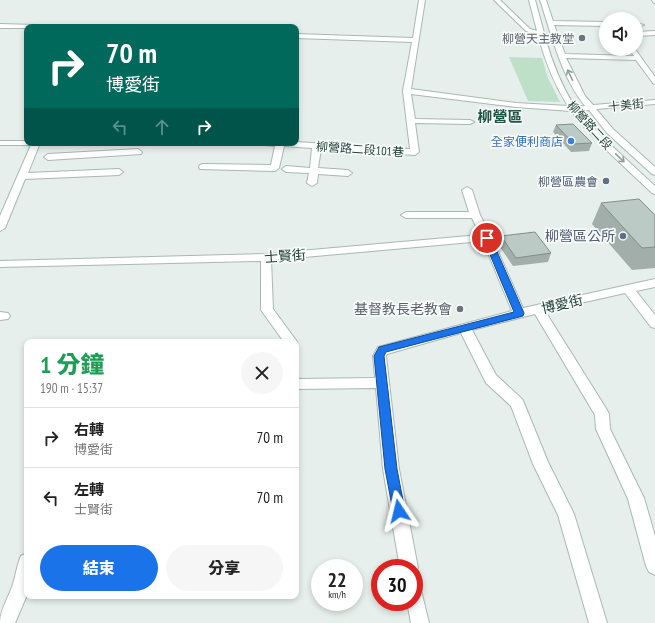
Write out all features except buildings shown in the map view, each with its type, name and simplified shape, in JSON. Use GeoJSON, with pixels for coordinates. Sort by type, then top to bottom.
{"type":"FeatureCollection","features":[{"type":"Feature","properties":{"kind":"street","name":"柳營路二段101巷"},"geometry":{"type":"LineString","coordinates":[[299,145],[415,152],[407,91],[422,0]]}},
{"type":"Feature","properties":{"kind":"street"},"geometry":{"type":"LineString","coordinates":[[497,0],[528,30],[543,36],[556,37]]}},
{"type":"Feature","properties":{"kind":"street","name":"柳營路二段"},"geometry":{"type":"LineString","coordinates":[[532,0],[554,74],[574,109],[594,133],[655,191]]}},
{"type":"Feature","properties":{"kind":"street","name":"柳營路二段"},"geometry":{"type":"LineString","coordinates":[[543,0],[569,75],[582,97],[610,131],[655,172]]}},
{"type":"Feature","properties":{"kind":"street"},"geometry":{"type":"LineString","coordinates":[[551,23],[599,24]]}},
{"type":"Feature","properties":{"kind":"street"},"geometry":{"type":"LineString","coordinates":[[0,26],[24,27]]}},
{"type":"Feature","properties":{"kind":"street"},"geometry":{"type":"LineString","coordinates":[[643,34],[655,33]]}},
{"type":"Feature","properties":{"kind":"street"},"geometry":{"type":"LineString","coordinates":[[299,36],[415,40]]}},
{"type":"Feature","properties":{"kind":"street"},"geometry":{"type":"LineString","coordinates":[[563,56],[638,58],[655,82]]}},
{"type":"Feature","properties":{"kind":"street"},"geometry":{"type":"LineString","coordinates":[[407,91],[516,105],[574,109]]}},
{"type":"Feature","properties":{"kind":"street","name":"十美街"},"geometry":{"type":"LineString","coordinates":[[574,109],[655,102]]}},
{"type":"Feature","properties":{"kind":"street"},"geometry":{"type":"LineString","coordinates":[[410,121],[470,122]]}},
{"type":"Feature","properties":{"kind":"street"},"geometry":{"type":"LineString","coordinates":[[0,143],[24,143]]}},
{"type":"Feature","properties":{"kind":"street"},"geometry":{"type":"LineString","coordinates":[[0,228],[35,146]]}},
{"type":"Feature","properties":{"kind":"street"},"geometry":{"type":"LineString","coordinates":[[203,167],[275,168],[280,146]]}},
{"type":"Feature","properties":{"kind":"street"},"geometry":{"type":"LineString","coordinates":[[312,183],[317,146]]}},
{"type":"Feature","properties":{"kind":"street"},"geometry":{"type":"LineString","coordinates":[[48,158],[138,152]]}},
{"type":"Feature","properties":{"kind":"street"},"geometry":{"type":"LineString","coordinates":[[56,174],[66,156]]}},
{"type":"Feature","properties":{"kind":"street"},"geometry":{"type":"LineString","coordinates":[[286,169],[348,173]]}},
{"type":"Feature","properties":{"kind":"street"},"geometry":{"type":"LineString","coordinates":[[23,176],[119,172]]}},
{"type":"Feature","properties":{"kind":"street"},"geometry":{"type":"LineString","coordinates":[[467,190],[476,215],[520,313]]}},
{"type":"Feature","properties":{"kind":"street"},"geometry":{"type":"LineString","coordinates":[[406,215],[476,215]]}},
{"type":"Feature","properties":{"kind":"street","name":"士賢街"},"geometry":{"type":"LineString","coordinates":[[0,264],[266,257],[487,238]]}},
{"type":"Feature","properties":{"kind":"street"},"geometry":{"type":"LineString","coordinates":[[266,257],[267,310],[289,339]]}},
{"type":"Feature","properties":{"kind":"street","name":"博愛街"},"geometry":{"type":"LineString","coordinates":[[408,559],[391,469],[379,356],[383,350],[520,313],[655,283]]}},
{"type":"Feature","properties":{"kind":"street"},"geometry":{"type":"LineString","coordinates":[[628,288],[655,324]]}},
{"type":"Feature","properties":{"kind":"street"},"geometry":{"type":"LineString","coordinates":[[538,309],[602,414],[603,429],[636,498],[655,566]]}},
{"type":"Feature","properties":{"kind":"street"},"geometry":{"type":"LineString","coordinates":[[465,328],[491,378],[517,403],[541,464],[566,514],[598,623]]}},
{"type":"Feature","properties":{"kind":"street"},"geometry":{"type":"LineString","coordinates":[[299,384],[383,383]]}},
{"type":"Feature","properties":{"kind":"street"},"geometry":{"type":"LineString","coordinates":[[6,623],[22,585],[24,576]]}},
{"type":"Feature","properties":{"kind":"street"},"geometry":{"type":"LineString","coordinates":[[418,611],[420,623]]}},
{"type":"Feature","properties":{"kind":"green space"},"geometry":{"type":"Polygon","coordinates":[[[509,57],[542,58],[548,78],[560,102],[528,101],[509,57]]]}},
{"type":"Feature","properties":{"kind":"place","name":"柳營天主教堂"},"geometry":{"type":"Point","coordinates":[582,38]}},
{"type":"Feature","properties":{"kind":"place","name":"全家便利商店"},"geometry":{"type":"Point","coordinates":[571,141]}},
{"type":"Feature","properties":{"kind":"place","name":"柳營區農會"},"geometry":{"type":"Point","coordinates":[606,181]}},
{"type":"Feature","properties":{"kind":"place","name":"柳營區公所"},"geometry":{"type":"Point","coordinates":[623,236]}},
{"type":"Feature","properties":{"kind":"place","name":"基督教長老教會"},"geometry":{"type":"Point","coordinates":[460,309]}},
{"type":"Feature","properties":{"kind":"district","name":"柳營區"},"geometry":{"type":"Point","coordinates":[500,116]}},
{"type":"Feature","properties":{"kind":"route"},"geometry":{"type":"LineString","coordinates":[[399,511],[391,469],[379,356],[383,350],[520,313],[487,238]]}}]}
